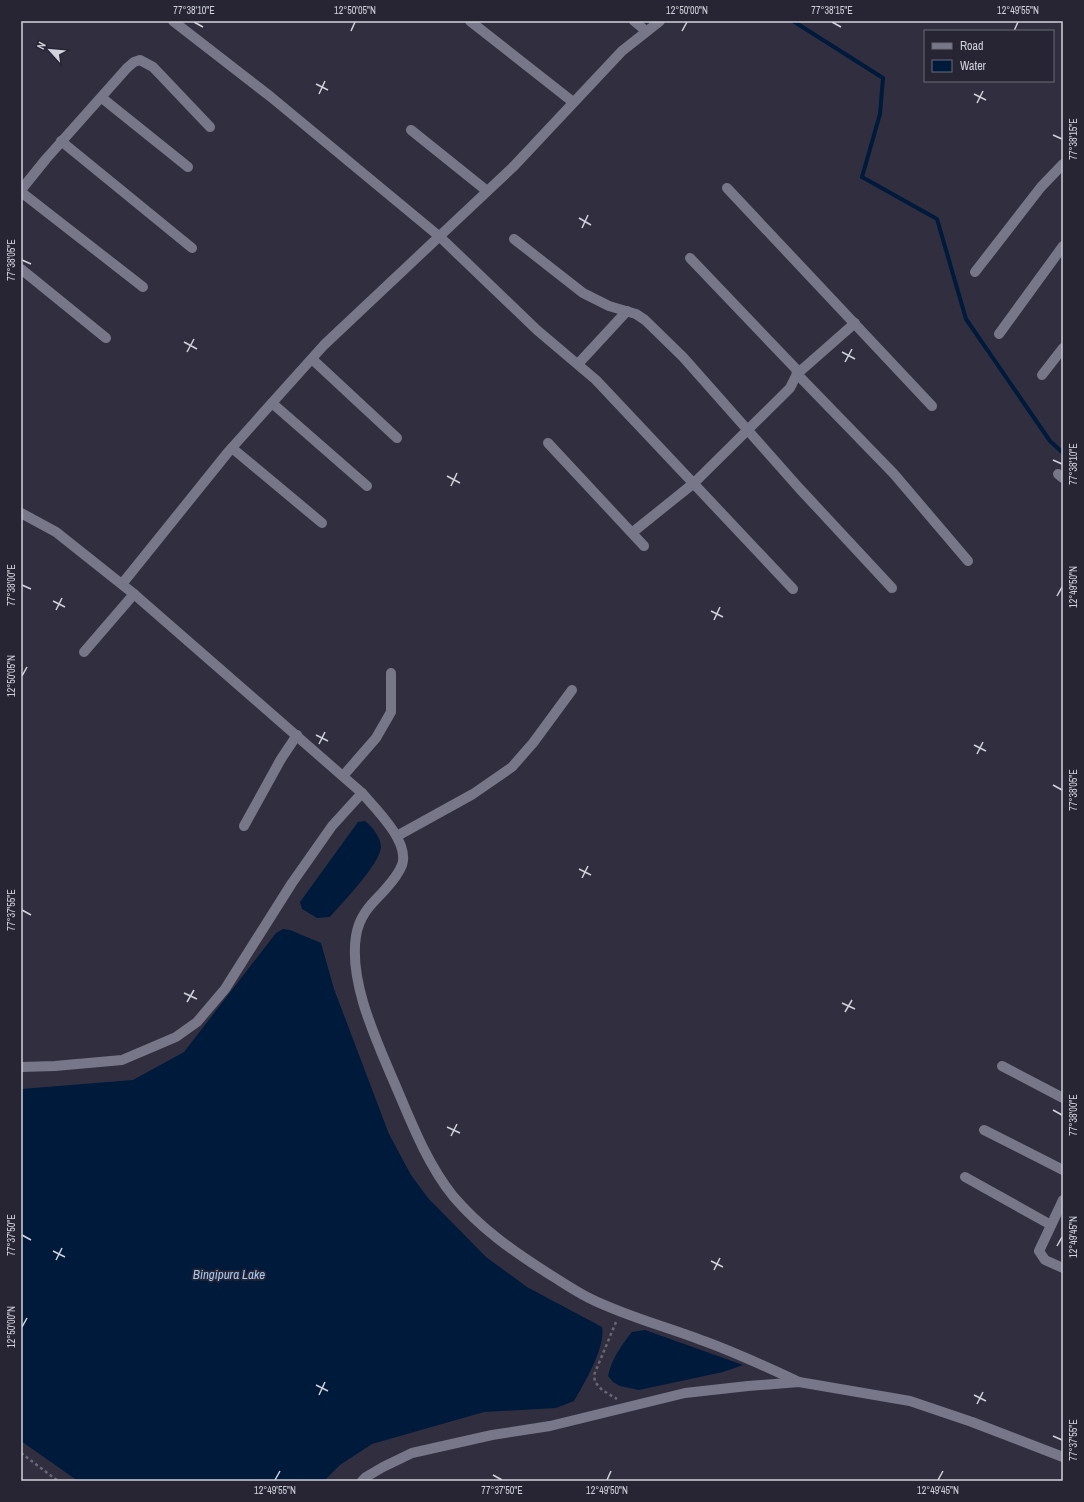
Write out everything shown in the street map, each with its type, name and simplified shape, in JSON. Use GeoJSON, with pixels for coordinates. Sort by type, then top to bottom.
{"type":"FeatureCollection","features":[{"type":"Feature","properties":{"kind":"street"},"geometry":{"type":"LineString","coordinates":[[173,21],[271,98],[440,237],[538,330],[596,380],[793,588]]}},
{"type":"Feature","properties":{"kind":"street"},"geometry":{"type":"LineString","coordinates":[[470,21],[574,102]]}},
{"type":"Feature","properties":{"kind":"street"},"geometry":{"type":"LineString","coordinates":[[634,21],[646,31]]}},
{"type":"Feature","properties":{"kind":"street"},"geometry":{"type":"LineString","coordinates":[[122,584],[232,448],[312,359],[335,335],[514,166],[622,51],[660,21]]}},
{"type":"Feature","properties":{"kind":"street"},"geometry":{"type":"LineString","coordinates":[[143,288],[21,191],[61,142],[102,98],[127,68],[140,60],[153,67],[210,127]]}},
{"type":"Feature","properties":{"kind":"street"},"geometry":{"type":"LineString","coordinates":[[102,98],[188,167]]}},
{"type":"Feature","properties":{"kind":"street"},"geometry":{"type":"LineString","coordinates":[[411,130],[487,191]]}},
{"type":"Feature","properties":{"kind":"street"},"geometry":{"type":"LineString","coordinates":[[61,142],[192,248]]}},
{"type":"Feature","properties":{"kind":"street"},"geometry":{"type":"LineString","coordinates":[[976,272],[1041,187],[1063,164]]}},
{"type":"Feature","properties":{"kind":"street"},"geometry":{"type":"LineString","coordinates":[[728,188],[932,406]]}},
{"type":"Feature","properties":{"kind":"street"},"geometry":{"type":"LineString","coordinates":[[514,239],[583,293],[609,306],[627,311],[645,320],[683,357],[799,488],[892,588]]}},
{"type":"Feature","properties":{"kind":"street"},"geometry":{"type":"LineString","coordinates":[[999,334],[1063,246]]}},
{"type":"Feature","properties":{"kind":"street"},"geometry":{"type":"LineString","coordinates":[[690,258],[796,369],[797,374],[894,474],[968,560]]}},
{"type":"Feature","properties":{"kind":"street"},"geometry":{"type":"LineString","coordinates":[[21,269],[106,338]]}},
{"type":"Feature","properties":{"kind":"street"},"geometry":{"type":"LineString","coordinates":[[578,364],[627,311]]}},
{"type":"Feature","properties":{"kind":"street"},"geometry":{"type":"LineString","coordinates":[[633,532],[694,483],[785,393],[797,374],[855,323]]}},
{"type":"Feature","properties":{"kind":"street"},"geometry":{"type":"LineString","coordinates":[[1042,375],[1063,348]]}},
{"type":"Feature","properties":{"kind":"street"},"geometry":{"type":"LineString","coordinates":[[312,359],[398,438]]}},
{"type":"Feature","properties":{"kind":"street"},"geometry":{"type":"LineString","coordinates":[[272,403],[367,486]]}},
{"type":"Feature","properties":{"kind":"street"},"geometry":{"type":"LineString","coordinates":[[548,443],[633,532],[644,546]]}},
{"type":"Feature","properties":{"kind":"street"},"geometry":{"type":"LineString","coordinates":[[232,448],[322,523]]}},
{"type":"Feature","properties":{"kind":"street"},"geometry":{"type":"LineString","coordinates":[[21,512],[56,532],[134,594],[343,776],[380,813],[397,836],[401,851],[402,865],[391,883],[372,903],[360,919],[355,938],[356,960],[363,1002],[371,1028],[421,1143],[434,1168],[452,1194],[493,1235],[529,1261],[589,1298],[620,1312],[702,1340],[799,1382],[910,1401],[972,1422],[1063,1457]]}},
{"type":"Feature","properties":{"kind":"street"},"geometry":{"type":"LineString","coordinates":[[84,652],[134,594]]}},
{"type":"Feature","properties":{"kind":"street"},"geometry":{"type":"LineString","coordinates":[[343,776],[376,738],[391,712],[391,673]]}},
{"type":"Feature","properties":{"kind":"street"},"geometry":{"type":"LineString","coordinates":[[397,836],[473,794],[512,768],[533,743],[572,690]]}},
{"type":"Feature","properties":{"kind":"street"},"geometry":{"type":"LineString","coordinates":[[244,826],[281,759],[297,735]]}},
{"type":"Feature","properties":{"kind":"street"},"geometry":{"type":"LineString","coordinates":[[21,1067],[55,1066],[122,1060],[176,1037],[197,1022],[225,989],[292,883],[332,826],[362,794]]}},
{"type":"Feature","properties":{"kind":"street"},"geometry":{"type":"LineString","coordinates":[[1002,1066],[1063,1098]]}},
{"type":"Feature","properties":{"kind":"street"},"geometry":{"type":"LineString","coordinates":[[984,1130],[1063,1170]]}},
{"type":"Feature","properties":{"kind":"street"},"geometry":{"type":"LineString","coordinates":[[965,1177],[1052,1224]]}},
{"type":"Feature","properties":{"kind":"street"},"geometry":{"type":"LineString","coordinates":[[1063,1200],[1039,1251],[1045,1260],[1063,1268]]}},
{"type":"Feature","properties":{"kind":"street"},"geometry":{"type":"LineString","coordinates":[[362,1481],[366,1476],[412,1453],[492,1435],[550,1426],[685,1393],[799,1382]]}},
{"type":"Feature","properties":{"kind":"path"},"geometry":{"type":"LineString","coordinates":[[620,1312],[594,1375],[594,1382],[602,1390],[629,1407]]}},
{"type":"Feature","properties":{"kind":"path"},"geometry":{"type":"LineString","coordinates":[[21,1453],[58,1481]]}},
{"type":"Feature","properties":{"kind":"water"},"geometry":{"type":"Polygon","coordinates":[[[365,821],[376,832],[381,844],[379,854],[368,873],[330,917],[317,918],[302,909],[300,902],[358,822],[365,821]]]}},
{"type":"Feature","properties":{"kind":"water","name":"Bingipura Lake"},"geometry":{"type":"Polygon","coordinates":[[[283,929],[290,930],[321,943],[334,989],[389,1134],[411,1175],[428,1198],[486,1257],[527,1287],[602,1327],[601,1345],[598,1355],[574,1401],[556,1408],[484,1412],[372,1444],[340,1465],[324,1481],[78,1481],[21,1441],[21,1089],[133,1080],[184,1052],[276,933],[283,929]]]}},
{"type":"Feature","properties":{"kind":"water"},"geometry":{"type":"Polygon","coordinates":[[[645,1330],[743,1365],[723,1372],[639,1390],[620,1386],[613,1382],[608,1376],[614,1358],[632,1332],[645,1330]]]}},
{"type":"Feature","properties":{"kind":"waterway"},"geometry":{"type":"LineString","coordinates":[[793,21],[883,78],[880,114],[862,177],[937,219],[966,319],[1050,441],[1063,453]]}}]}
